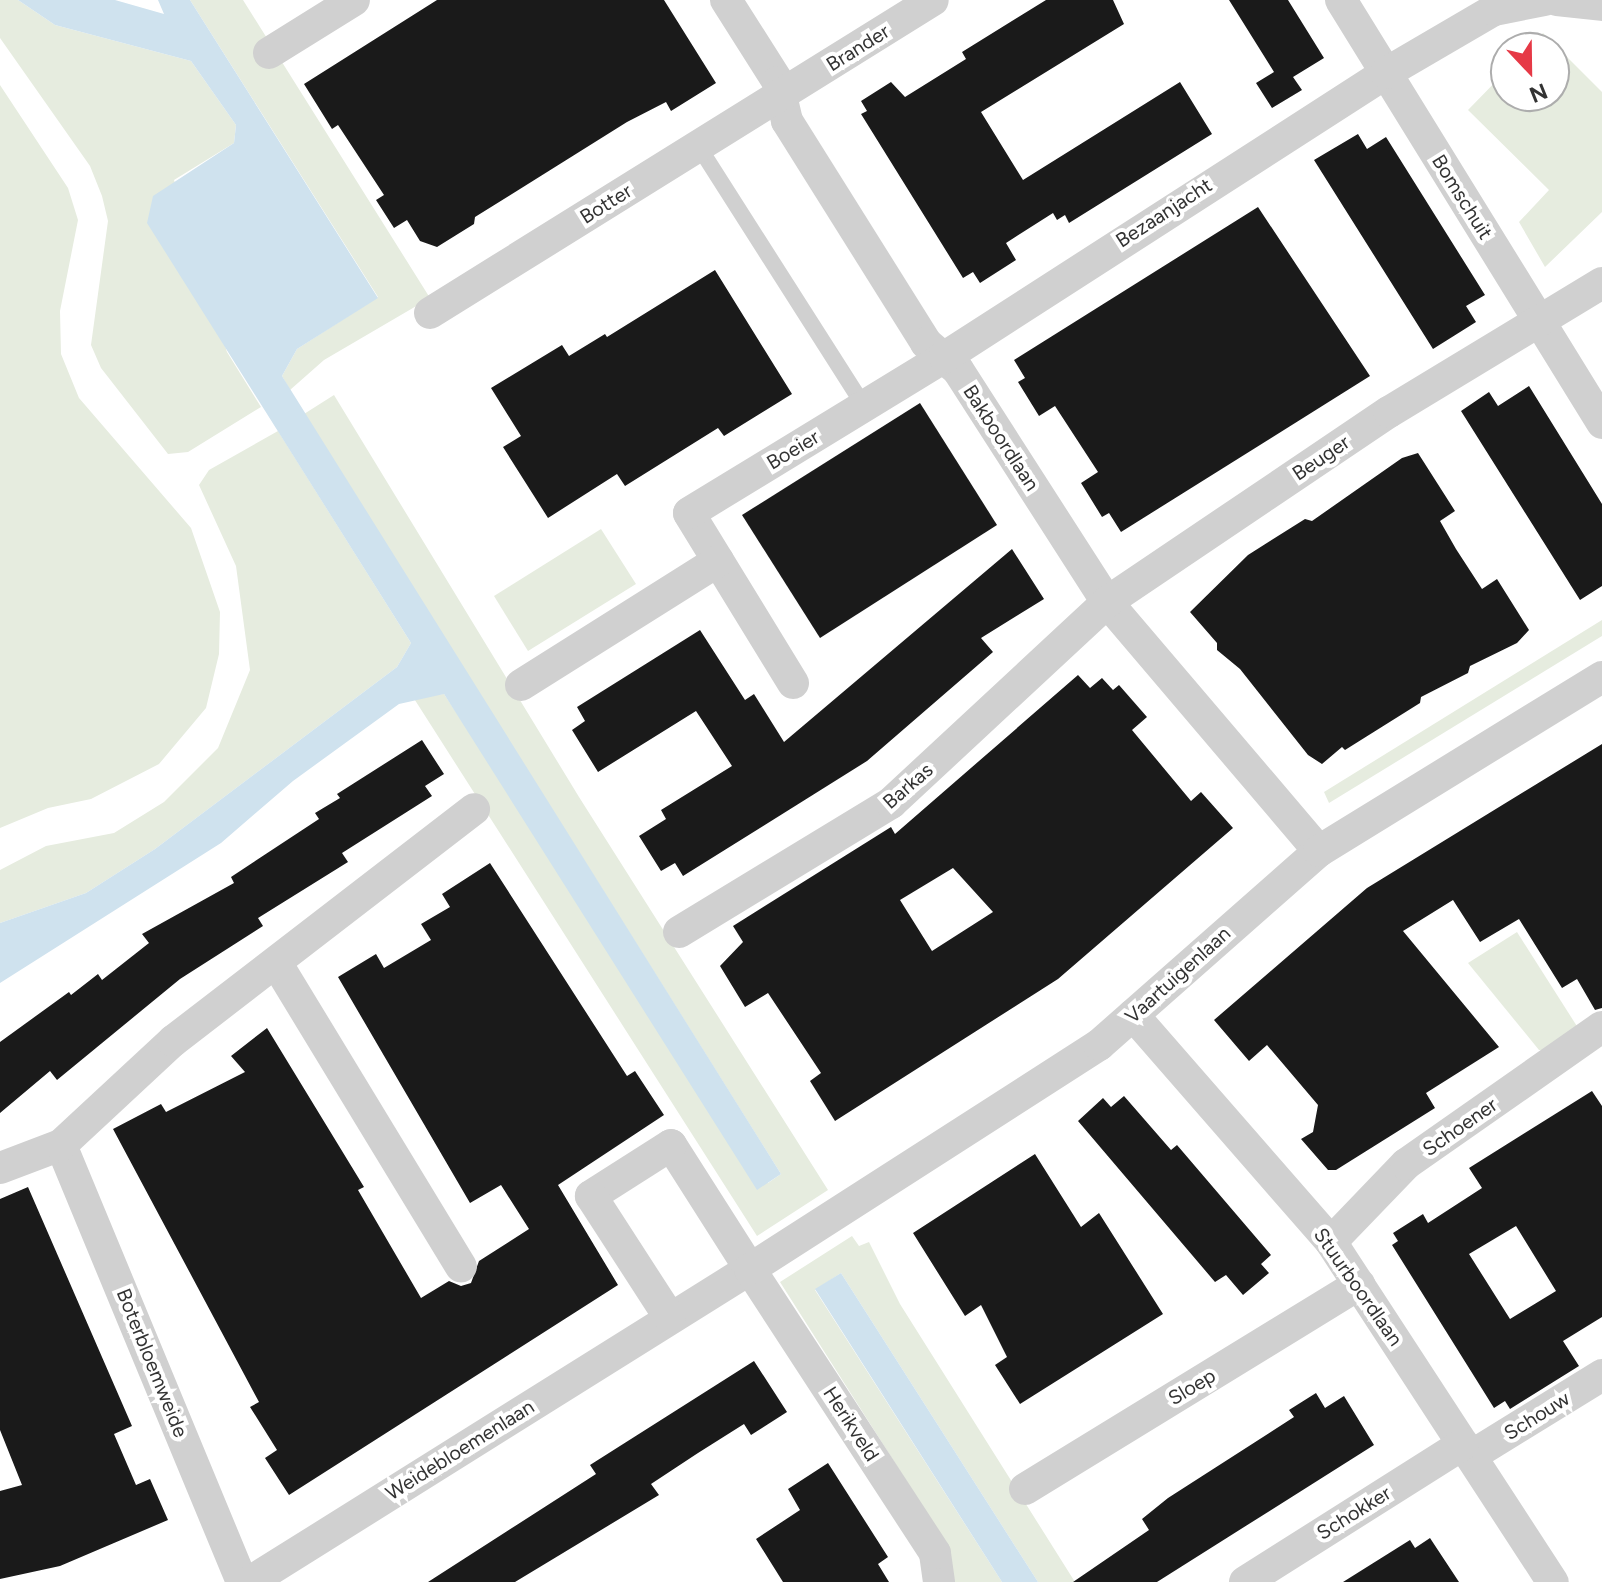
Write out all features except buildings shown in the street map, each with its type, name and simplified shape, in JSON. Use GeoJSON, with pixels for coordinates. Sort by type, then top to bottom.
{"type":"FeatureCollection","features":[{"type":"Feature","properties":{"kind":"street"},"geometry":{"type":"LineString","coordinates":[[269,53],[354,0]]}},
{"type":"Feature","properties":{"kind":"street","name":"Bakboordlaan"},"geometry":{"type":"LineString","coordinates":[[726,0],[782,96],[795,134],[926,343],[945,357],[1107,602],[1319,851]]}},
{"type":"Feature","properties":{"kind":"street","name":"Brander"},"geometry":{"type":"LineString","coordinates":[[782,96],[933,0]]}},
{"type":"Feature","properties":{"kind":"street","name":"Bomschuit"},"geometry":{"type":"LineString","coordinates":[[1341,0],[1602,423]]}},
{"type":"Feature","properties":{"kind":"street"},"geometry":{"type":"LineString","coordinates":[[1386,73],[1494,10],[1544,0]]}},
{"type":"Feature","properties":{"kind":"street"},"geometry":{"type":"LineString","coordinates":[[1557,0],[1602,5]]}},
{"type":"Feature","properties":{"kind":"street","name":"Bezaanjacht"},"geometry":{"type":"LineString","coordinates":[[945,357],[1386,73]]}},
{"type":"Feature","properties":{"kind":"street","name":"Botter"},"geometry":{"type":"LineString","coordinates":[[430,313],[782,96]]}},
{"type":"Feature","properties":{"kind":"street"},"geometry":{"type":"LineString","coordinates":[[1538,320],[1602,283]]}},
{"type":"Feature","properties":{"kind":"street","name":"Beuger"},"geometry":{"type":"LineString","coordinates":[[1107,602],[1389,412],[1538,320]]}},
{"type":"Feature","properties":{"kind":"street","name":"Boeier"},"geometry":{"type":"LineString","coordinates":[[793,683],[689,513],[945,357]]}},
{"type":"Feature","properties":{"kind":"street"},"geometry":{"type":"LineString","coordinates":[[521,685],[718,561]]}},
{"type":"Feature","properties":{"kind":"street","name":"Barkas"},"geometry":{"type":"LineString","coordinates":[[679,932],[891,803],[1107,602]]}},
{"type":"Feature","properties":{"kind":"street","name":"Vaartuigenlaan"},"geometry":{"type":"LineString","coordinates":[[750,1269],[1099,1045],[1319,851],[1602,677]]}},
{"type":"Feature","properties":{"kind":"street"},"geometry":{"type":"LineString","coordinates":[[0,1168],[61,1145],[173,1041],[277,964],[386,873],[474,809]]}},
{"type":"Feature","properties":{"kind":"street"},"geometry":{"type":"LineString","coordinates":[[277,964],[461,1267]]}},
{"type":"Feature","properties":{"kind":"street","name":"Stuurboordlaan"},"geometry":{"type":"LineString","coordinates":[[1133,1015],[1331,1242],[1553,1582]]}},
{"type":"Feature","properties":{"kind":"street","name":"Schoener"},"geometry":{"type":"LineString","coordinates":[[1331,1242],[1406,1164],[1601,1029]]}},
{"type":"Feature","properties":{"kind":"street","name":"Boterbloemweide"},"geometry":{"type":"LineString","coordinates":[[61,1145],[242,1582]]}},
{"type":"Feature","properties":{"kind":"street"},"geometry":{"type":"LineString","coordinates":[[670,1318],[591,1196],[671,1145],[750,1269]]}},
{"type":"Feature","properties":{"kind":"street","name":"Weidebloemenlaan"},"geometry":{"type":"LineString","coordinates":[[250,1582],[750,1269]]}},
{"type":"Feature","properties":{"kind":"street","name":"Herikveld"},"geometry":{"type":"LineString","coordinates":[[750,1269],[935,1553],[939,1582]]}},
{"type":"Feature","properties":{"kind":"street","name":"Sloep"},"geometry":{"type":"LineString","coordinates":[[1025,1489],[1359,1284]]}},
{"type":"Feature","properties":{"kind":"street","name":"Schouw"},"geometry":{"type":"LineString","coordinates":[[1467,1450],[1602,1375]]}},
{"type":"Feature","properties":{"kind":"street","name":"Schokker"},"geometry":{"type":"LineString","coordinates":[[1245,1582],[1467,1450]]}},
{"type":"Feature","properties":{"kind":"lane"},"geometry":{"type":"LineString","coordinates":[[699,147],[864,406]]}},
{"type":"Feature","properties":{"kind":"shaded area"},"geometry":{"type":"Polygon","coordinates":[[[0,0],[18,0],[55,25],[191,61],[236,125],[234,143],[174,180],[227,352],[261,407],[188,452],[168,454],[101,368],[91,345],[108,221],[102,196],[90,166],[0,38],[0,0]]]}},
{"type":"Feature","properties":{"kind":"shaded area"},"geometry":{"type":"Polygon","coordinates":[[[190,0],[243,0],[430,298],[324,360],[290,390],[282,376],[297,349],[378,297],[190,0]]]}},
{"type":"Feature","properties":{"kind":"shaded area"},"geometry":{"type":"Polygon","coordinates":[[[1570,60],[1602,92],[1602,212],[1545,267],[1519,222],[1549,190],[1468,110],[1490,87],[1490,112],[1570,112],[1570,60]]]}},
{"type":"Feature","properties":{"kind":"shaded area"},"geometry":{"type":"Polygon","coordinates":[[[0,85],[68,188],[78,220],[60,311],[61,354],[79,398],[191,528],[220,612],[219,654],[206,708],[159,764],[91,799],[48,808],[0,828],[0,85]]]}},
{"type":"Feature","properties":{"kind":"shaded area"},"geometry":{"type":"Polygon","coordinates":[[[334,395],[579,797],[828,1190],[757,1236],[413,697],[444,694],[768,1183],[781,1174],[304,414],[334,395]]]}},
{"type":"Feature","properties":{"kind":"shaded area"},"geometry":{"type":"Polygon","coordinates":[[[278,431],[411,643],[397,667],[155,849],[86,893],[0,923],[0,870],[46,846],[114,833],[164,802],[218,748],[250,670],[236,566],[199,485],[209,470],[278,431]]]}},
{"type":"Feature","properties":{"kind":"shaded area"},"geometry":{"type":"Polygon","coordinates":[[[601,529],[636,584],[528,651],[494,596],[601,529]]]}},
{"type":"Feature","properties":{"kind":"shaded area"},"geometry":{"type":"Polygon","coordinates":[[[1602,620],[1602,636],[1329,803],[1324,792],[1602,620]]]}},
{"type":"Feature","properties":{"kind":"shaded area"},"geometry":{"type":"Polygon","coordinates":[[[1517,932],[1580,1031],[1544,1050],[1539,1050],[1468,963],[1517,932]]]}},
{"type":"Feature","properties":{"kind":"shaded area"},"geometry":{"type":"Polygon","coordinates":[[[852,1236],[859,1246],[869,1242],[900,1304],[1075,1582],[1038,1582],[841,1273],[815,1290],[1002,1582],[954,1582],[937,1529],[780,1282],[852,1236]]]}},
{"type":"Feature","properties":{"kind":"water"},"geometry":{"type":"Polygon","coordinates":[[[18,0],[115,0],[164,14],[158,0],[190,0],[378,298],[297,349],[282,376],[781,1174],[757,1190],[444,694],[399,704],[293,781],[221,843],[0,983],[0,923],[86,893],[155,849],[397,667],[411,643],[147,223],[153,196],[234,143],[236,125],[191,61],[55,25],[18,0]]]}},
{"type":"Feature","properties":{"kind":"water"},"geometry":{"type":"Polygon","coordinates":[[[841,1273],[1038,1582],[1002,1582],[815,1289],[841,1273]]]}}]}
